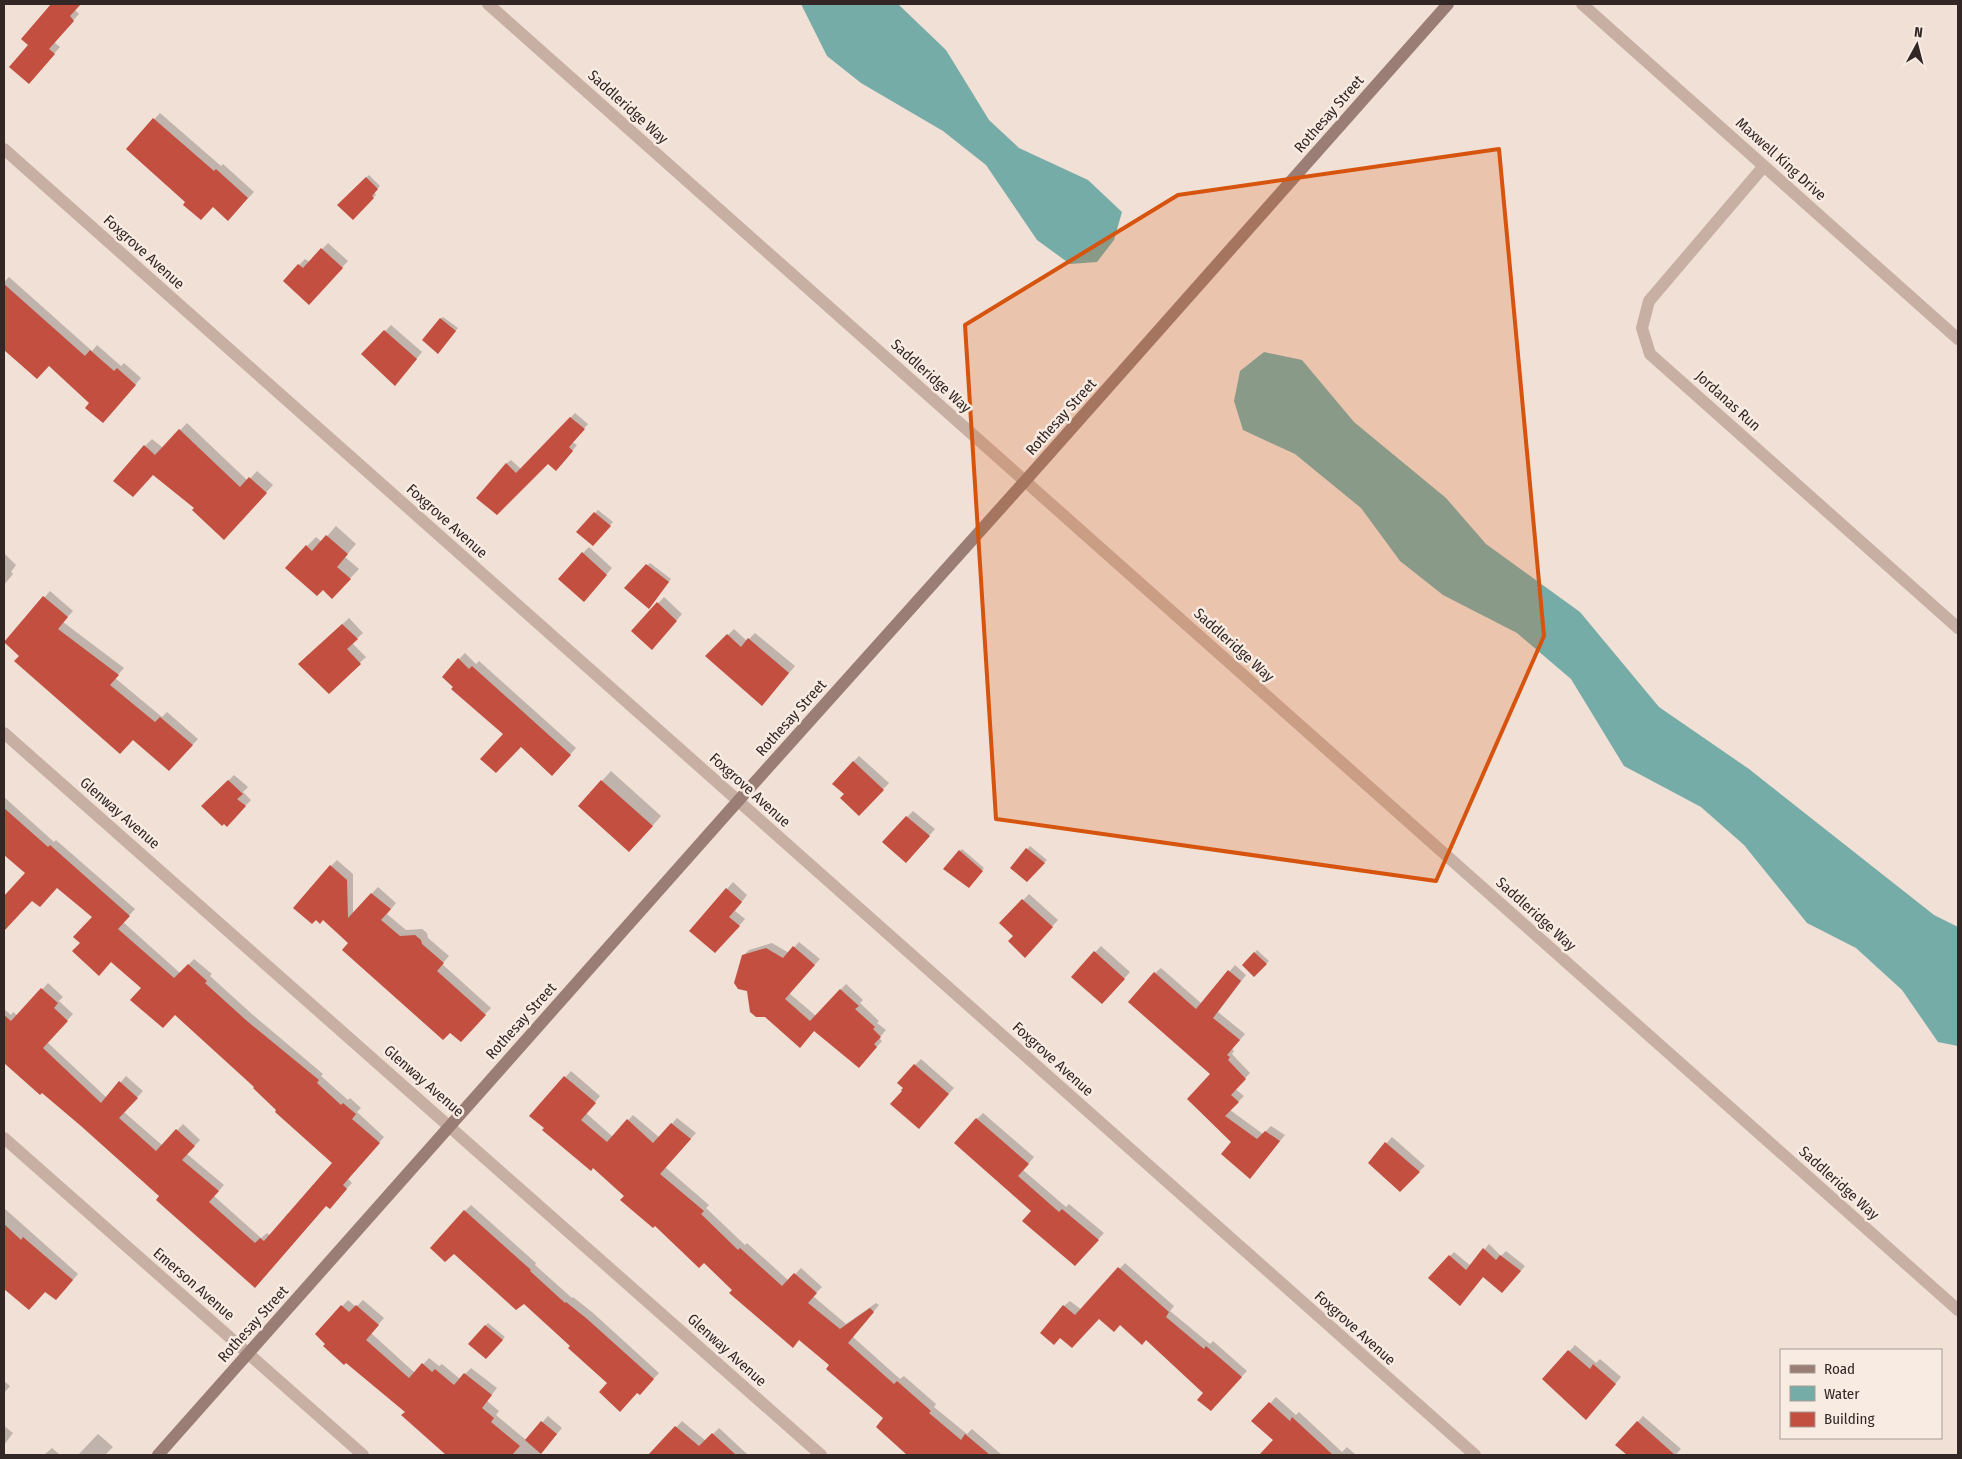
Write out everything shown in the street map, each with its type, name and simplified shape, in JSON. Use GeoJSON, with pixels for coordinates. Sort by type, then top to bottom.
{"type":"FeatureCollection","features":[{"type":"Feature","properties":{"kind":"street","name":"Saddleridge Way"},"geometry":{"type":"LineString","coordinates":[[488,4],[1958,1310]]}},
{"type":"Feature","properties":{"kind":"street","name":"Rothesay Street"},"geometry":{"type":"LineString","coordinates":[[158,1455],[1448,4]]}},
{"type":"Feature","properties":{"kind":"street","name":"Maxwell King Drive"},"geometry":{"type":"LineString","coordinates":[[1582,4],[1958,339]]}},
{"type":"Feature","properties":{"kind":"street","name":"Foxgrove Avenue"},"geometry":{"type":"LineString","coordinates":[[4,149],[1474,1455]]}},
{"type":"Feature","properties":{"kind":"street","name":"Jordanas Run"},"geometry":{"type":"LineString","coordinates":[[1764,166],[1649,302],[1642,328],[1650,354],[1958,628]]}},
{"type":"Feature","properties":{"kind":"street","name":"Glenway Avenue"},"geometry":{"type":"LineString","coordinates":[[4,732],[821,1455]]}},
{"type":"Feature","properties":{"kind":"street","name":"Emerson Avenue"},"geometry":{"type":"LineString","coordinates":[[4,1138],[363,1455]]}},
{"type":"Feature","properties":{"kind":"highlighted area"},"geometry":{"type":"Polygon","coordinates":[[[1499,149],[1544,636],[1436,881],[996,819],[965,325],[1178,195],[1499,149]]]}},
{"type":"Feature","properties":{"kind":"water"},"geometry":{"type":"Polygon","coordinates":[[[801,4],[898,4],[946,50],[989,120],[1019,148],[1088,180],[1122,212],[1114,240],[1097,262],[1070,264],[1037,240],[986,165],[943,131],[861,83],[827,56],[801,4]]]}},
{"type":"Feature","properties":{"kind":"water"},"geometry":{"type":"Polygon","coordinates":[[[1264,352],[1302,360],[1354,422],[1446,498],[1486,544],[1580,612],[1659,707],[1749,769],[1934,915],[1958,927],[1958,1046],[1938,1042],[1902,990],[1856,948],[1807,923],[1744,845],[1701,807],[1624,766],[1571,679],[1517,633],[1443,595],[1400,561],[1361,508],[1295,454],[1243,430],[1234,401],[1240,371],[1264,352]]]}},
{"type":"Feature","properties":{"kind":"building"},"geometry":{"type":"Polygon","coordinates":[[[51,4],[81,4],[70,16],[74,21],[49,49],[55,54],[29,84],[9,67],[28,45],[21,39],[51,4]]]}},
{"type":"Feature","properties":{"kind":"building"},"geometry":{"type":"Polygon","coordinates":[[[153,118],[214,171],[216,169],[248,198],[228,221],[213,207],[201,220],[183,205],[185,202],[126,149],[153,118]]]}},
{"type":"Feature","properties":{"kind":"building"},"geometry":{"type":"Polygon","coordinates":[[[366,177],[378,189],[372,196],[374,198],[353,220],[337,205],[366,177]]]}},
{"type":"Feature","properties":{"kind":"building"},"geometry":{"type":"Polygon","coordinates":[[[321,248],[343,268],[309,305],[283,281],[298,264],[303,268],[321,248]]]}},
{"type":"Feature","properties":{"kind":"building"},"geometry":{"type":"Polygon","coordinates":[[[4,284],[85,356],[90,350],[114,371],[117,368],[136,385],[103,423],[85,408],[89,403],[49,366],[37,379],[4,350],[4,284]]]}},
{"type":"Feature","properties":{"kind":"building"},"geometry":{"type":"Polygon","coordinates":[[[440,318],[456,331],[438,354],[422,340],[440,318]]]}},
{"type":"Feature","properties":{"kind":"building"},"geometry":{"type":"Polygon","coordinates":[[[384,330],[417,359],[395,386],[361,354],[384,330]]]}},
{"type":"Feature","properties":{"kind":"building"},"geometry":{"type":"Polygon","coordinates":[[[570,417],[585,429],[569,447],[573,451],[556,471],[548,464],[497,515],[476,498],[506,463],[516,473],[570,417]]]}},
{"type":"Feature","properties":{"kind":"building"},"geometry":{"type":"Polygon","coordinates":[[[179,429],[240,487],[249,477],[267,493],[224,540],[192,510],[194,508],[153,475],[133,497],[113,481],[144,445],[155,455],[179,429]]]}},
{"type":"Feature","properties":{"kind":"building"},"geometry":{"type":"Polygon","coordinates":[[[594,512],[611,526],[593,546],[576,532],[594,512]]]}},
{"type":"Feature","properties":{"kind":"building"},"geometry":{"type":"Polygon","coordinates":[[[326,535],[348,554],[337,567],[351,579],[332,599],[323,590],[317,596],[285,568],[306,545],[312,551],[326,535]]]}},
{"type":"Feature","properties":{"kind":"building"},"geometry":{"type":"Polygon","coordinates":[[[582,552],[607,575],[584,602],[558,579],[582,552]]]}},
{"type":"Feature","properties":{"kind":"building"},"geometry":{"type":"Polygon","coordinates":[[[646,564],[669,582],[649,609],[624,588],[646,564]]]}},
{"type":"Feature","properties":{"kind":"building"},"geometry":{"type":"Polygon","coordinates":[[[43,596],[68,617],[58,629],[119,675],[110,685],[155,722],[160,717],[193,745],[169,771],[133,740],[120,754],[14,661],[19,656],[4,642],[43,596]]]}},
{"type":"Feature","properties":{"kind":"building"},"geometry":{"type":"Polygon","coordinates":[[[657,602],[677,621],[652,650],[631,631],[657,602]]]}},
{"type":"Feature","properties":{"kind":"building"},"geometry":{"type":"Polygon","coordinates":[[[342,624],[358,639],[347,649],[361,664],[329,694],[298,664],[342,624]]]}},
{"type":"Feature","properties":{"kind":"building"},"geometry":{"type":"Polygon","coordinates":[[[727,634],[741,647],[748,638],[789,673],[762,706],[705,656],[727,634]]]}},
{"type":"Feature","properties":{"kind":"building"},"geometry":{"type":"Polygon","coordinates":[[[458,658],[469,669],[472,666],[571,755],[552,776],[521,747],[496,773],[480,759],[503,734],[451,689],[453,687],[442,677],[458,658]]]}},
{"type":"Feature","properties":{"kind":"building"},"geometry":{"type":"Polygon","coordinates":[[[853,761],[884,790],[859,816],[840,798],[844,794],[832,784],[853,761]]]}},
{"type":"Feature","properties":{"kind":"building"},"geometry":{"type":"Polygon","coordinates":[[[228,780],[243,794],[237,799],[246,806],[227,827],[224,824],[222,826],[201,806],[228,780]]]}},
{"type":"Feature","properties":{"kind":"building"},"geometry":{"type":"Polygon","coordinates":[[[601,780],[653,826],[629,852],[578,806],[601,780]]]}},
{"type":"Feature","properties":{"kind":"building"},"geometry":{"type":"Polygon","coordinates":[[[4,808],[48,847],[50,845],[130,916],[118,929],[174,978],[188,964],[207,981],[205,983],[247,1021],[319,1080],[317,1083],[341,1105],[343,1103],[356,1114],[352,1119],[380,1143],[343,1185],[347,1189],[330,1209],[326,1206],[255,1288],[156,1200],[159,1196],[81,1126],[42,1093],[40,1095],[4,1063],[4,1015],[11,1021],[41,988],[58,1003],[54,1008],[68,1021],[43,1048],[101,1103],[119,1081],[138,1098],[119,1118],[156,1151],[176,1129],[195,1146],[182,1160],[219,1191],[209,1202],[255,1243],[260,1238],[264,1241],[332,1163],[275,1112],[276,1110],[254,1087],[175,1015],[163,1028],[130,1000],[141,988],[111,962],[99,976],[72,951],[80,943],[73,937],[92,917],[57,888],[40,907],[32,901],[4,931],[4,896],[25,873],[4,855],[4,808]]]}},
{"type":"Feature","properties":{"kind":"building"},"geometry":{"type":"Polygon","coordinates":[[[906,816],[930,836],[906,863],[882,842],[906,816]]]}},
{"type":"Feature","properties":{"kind":"building"},"geometry":{"type":"Polygon","coordinates":[[[1026,848],[1045,863],[1027,882],[1010,868],[1026,848]]]}},
{"type":"Feature","properties":{"kind":"building"},"geometry":{"type":"Polygon","coordinates":[[[959,850],[983,871],[969,888],[943,869],[959,850]]]}},
{"type":"Feature","properties":{"kind":"building"},"geometry":{"type":"Polygon","coordinates":[[[330,865],[347,880],[348,918],[371,893],[391,909],[381,920],[400,936],[415,935],[421,940],[422,944],[444,963],[437,971],[486,1015],[461,1042],[450,1033],[443,1040],[342,950],[348,943],[323,920],[320,924],[316,920],[312,924],[293,908],[330,865]]]}},
{"type":"Feature","properties":{"kind":"building"},"geometry":{"type":"Polygon","coordinates":[[[726,888],[742,902],[729,917],[740,926],[715,953],[689,931],[726,888]]]}},
{"type":"Feature","properties":{"kind":"building"},"geometry":{"type":"Polygon","coordinates":[[[1022,899],[1053,927],[1025,958],[1008,941],[1013,936],[999,923],[1022,899]]]}},
{"type":"Feature","properties":{"kind":"building"},"geometry":{"type":"Polygon","coordinates":[[[793,946],[815,965],[785,999],[810,1021],[840,989],[859,1006],[855,1009],[875,1027],[873,1029],[881,1037],[874,1044],[877,1047],[859,1068],[814,1031],[800,1048],[765,1017],[756,1017],[750,1012],[747,991],[738,989],[734,983],[742,955],[766,948],[783,958],[793,946]]]}},
{"type":"Feature","properties":{"kind":"building"},"geometry":{"type":"Polygon","coordinates":[[[1094,951],[1125,979],[1102,1004],[1071,977],[1094,951]]]}},
{"type":"Feature","properties":{"kind":"building"},"geometry":{"type":"Polygon","coordinates":[[[1254,952],[1267,964],[1254,977],[1242,965],[1254,952]]]}},
{"type":"Feature","properties":{"kind":"building"},"geometry":{"type":"Polygon","coordinates":[[[1228,970],[1241,981],[1213,1018],[1240,1040],[1227,1055],[1230,1057],[1228,1060],[1246,1079],[1231,1095],[1239,1102],[1225,1116],[1257,1139],[1265,1131],[1280,1141],[1250,1179],[1221,1154],[1231,1142],[1187,1099],[1210,1074],[1128,1002],[1154,972],[1196,1009],[1228,970]]]}},
{"type":"Feature","properties":{"kind":"building"},"geometry":{"type":"Polygon","coordinates":[[[914,1064],[949,1094],[919,1129],[890,1104],[903,1088],[897,1083],[914,1064]]]}},
{"type":"Feature","properties":{"kind":"building"},"geometry":{"type":"Polygon","coordinates":[[[564,1076],[596,1103],[581,1120],[607,1142],[627,1119],[653,1143],[671,1123],[691,1139],[660,1174],[704,1211],[701,1214],[738,1250],[740,1248],[782,1286],[794,1273],[817,1293],[808,1303],[840,1329],[870,1308],[874,1312],[848,1343],[894,1384],[897,1381],[931,1411],[929,1413],[961,1440],[965,1434],[990,1455],[907,1455],[876,1427],[883,1418],[826,1369],[829,1365],[799,1340],[793,1348],[729,1293],[732,1290],[704,1263],[699,1268],[655,1226],[653,1228],[620,1200],[624,1196],[593,1168],[591,1171],[542,1130],[544,1128],[529,1116],[564,1076]]]}},
{"type":"Feature","properties":{"kind":"building"},"geometry":{"type":"Polygon","coordinates":[[[976,1118],[1029,1164],[1018,1176],[1059,1212],[1062,1209],[1099,1240],[1075,1266],[1022,1221],[1031,1211],[954,1143],[976,1118]]]}},
{"type":"Feature","properties":{"kind":"building"},"geometry":{"type":"Polygon","coordinates":[[[1385,1142],[1420,1172],[1400,1192],[1368,1163],[1385,1142]]]}},
{"type":"Feature","properties":{"kind":"building"},"geometry":{"type":"Polygon","coordinates":[[[464,1210],[565,1303],[586,1318],[654,1379],[640,1395],[637,1393],[620,1412],[599,1392],[607,1383],[568,1348],[570,1346],[524,1304],[516,1310],[454,1254],[445,1262],[430,1248],[464,1210]]]}},
{"type":"Feature","properties":{"kind":"building"},"geometry":{"type":"Polygon","coordinates":[[[4,1224],[21,1240],[23,1237],[73,1280],[56,1300],[45,1292],[29,1310],[4,1289],[4,1224]]]}},
{"type":"Feature","properties":{"kind":"building"},"geometry":{"type":"Polygon","coordinates":[[[1483,1248],[1496,1260],[1500,1255],[1521,1271],[1502,1293],[1483,1277],[1460,1306],[1428,1278],[1449,1255],[1466,1270],[1483,1248]]]}},
{"type":"Feature","properties":{"kind":"building"},"geometry":{"type":"Polygon","coordinates":[[[1118,1267],[1169,1312],[1166,1317],[1204,1349],[1206,1346],[1242,1377],[1211,1411],[1197,1400],[1203,1393],[1146,1340],[1142,1345],[1120,1325],[1114,1332],[1099,1319],[1072,1348],[1060,1338],[1054,1345],[1040,1333],[1063,1305],[1075,1315],[1118,1267]]]}},
{"type":"Feature","properties":{"kind":"building"},"geometry":{"type":"Polygon","coordinates":[[[341,1305],[349,1312],[356,1305],[379,1325],[366,1340],[409,1378],[422,1363],[432,1372],[435,1369],[454,1385],[464,1373],[492,1395],[482,1408],[494,1418],[491,1422],[520,1446],[512,1455],[446,1455],[401,1415],[405,1412],[346,1363],[344,1365],[323,1346],[325,1344],[315,1334],[341,1305]]]}},
{"type":"Feature","properties":{"kind":"building"},"geometry":{"type":"Polygon","coordinates":[[[485,1325],[503,1340],[486,1359],[468,1344],[485,1325]]]}},
{"type":"Feature","properties":{"kind":"building"},"geometry":{"type":"Polygon","coordinates":[[[1568,1350],[1590,1369],[1593,1364],[1616,1384],[1586,1420],[1542,1379],[1568,1350]]]}},
{"type":"Feature","properties":{"kind":"building"},"geometry":{"type":"Polygon","coordinates":[[[1269,1402],[1290,1421],[1292,1417],[1333,1455],[1259,1455],[1273,1440],[1251,1421],[1269,1402]]]}},
{"type":"Feature","properties":{"kind":"building"},"geometry":{"type":"Polygon","coordinates":[[[541,1421],[557,1434],[541,1454],[525,1440],[541,1421]]]}},
{"type":"Feature","properties":{"kind":"building"},"geometry":{"type":"Polygon","coordinates":[[[1637,1421],[1675,1455],[1627,1455],[1615,1445],[1637,1421]]]}},
{"type":"Feature","properties":{"kind":"building"},"geometry":{"type":"Polygon","coordinates":[[[675,1426],[699,1446],[712,1433],[736,1455],[648,1455],[675,1426]]]}}]}
